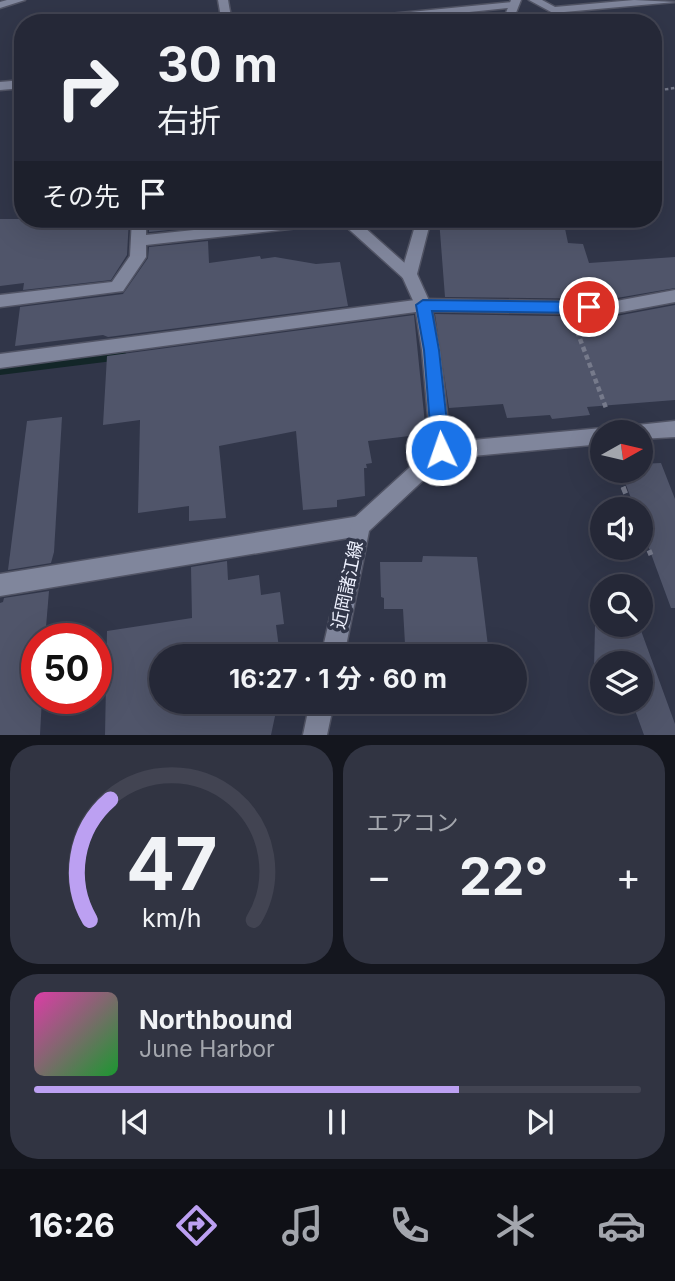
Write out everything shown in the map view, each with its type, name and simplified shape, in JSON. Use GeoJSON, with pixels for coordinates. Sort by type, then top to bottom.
{"type":"FeatureCollection","features":[{"type":"Feature","properties":{"kind":"street"},"geometry":{"type":"LineString","coordinates":[[0,5],[20,0]]}},
{"type":"Feature","properties":{"kind":"street"},"geometry":{"type":"LineString","coordinates":[[534,0],[553,10],[673,1]]}},
{"type":"Feature","properties":{"kind":"street"},"geometry":{"type":"LineString","coordinates":[[408,14],[514,2]]}},
{"type":"Feature","properties":{"kind":"street"},"geometry":{"type":"LineString","coordinates":[[0,301],[117,287],[138,257],[139,228]]}},
{"type":"Feature","properties":{"kind":"street"},"geometry":{"type":"LineString","coordinates":[[140,241],[258,228]]}},
{"type":"Feature","properties":{"kind":"street"},"geometry":{"type":"LineString","coordinates":[[356,228],[409,274],[423,305],[432,350],[441,450],[590,430]]}},
{"type":"Feature","properties":{"kind":"street"},"geometry":{"type":"LineString","coordinates":[[409,274],[422,228]]}},
{"type":"Feature","properties":{"kind":"street"},"geometry":{"type":"LineString","coordinates":[[0,360],[423,305],[611,308],[675,296]]}},
{"type":"Feature","properties":{"kind":"street"},"geometry":{"type":"LineString","coordinates":[[653,431],[675,429]]}},
{"type":"Feature","properties":{"kind":"street","name":"近岡諸江線"},"geometry":{"type":"LineString","coordinates":[[335,644],[360,526],[441,450]]}},
{"type":"Feature","properties":{"kind":"street"},"geometry":{"type":"LineString","coordinates":[[0,585],[360,526]]}},
{"type":"Feature","properties":{"kind":"street"},"geometry":{"type":"LineString","coordinates":[[315,735],[319,714]]}},
{"type":"Feature","properties":{"kind":"path"},"geometry":{"type":"LineString","coordinates":[[577,330],[604,420]]}},
{"type":"Feature","properties":{"kind":"building"},"geometry":{"type":"Polygon","coordinates":[[[0,219],[14,219],[14,228],[128,228],[127,255],[111,280],[23,290],[24,283],[0,286],[0,219]]]}},
{"type":"Feature","properties":{"kind":"building"},"geometry":{"type":"Polygon","coordinates":[[[149,228],[188,228],[149,232],[149,228]]]}},
{"type":"Feature","properties":{"kind":"building"},"geometry":{"type":"Polygon","coordinates":[[[440,228],[565,228],[568,243],[583,244],[589,263],[675,257],[675,288],[611,299],[445,297],[440,228]]]}},
{"type":"Feature","properties":{"kind":"building"},"geometry":{"type":"Polygon","coordinates":[[[208,241],[209,263],[260,256],[261,259],[275,257],[316,264],[340,262],[348,306],[108,337],[103,335],[15,346],[20,307],[123,294],[148,258],[149,247],[208,241]]]}},
{"type":"Feature","properties":{"kind":"building"},"geometry":{"type":"Polygon","coordinates":[[[675,305],[675,400],[587,407],[590,415],[552,419],[550,415],[507,418],[503,404],[449,408],[435,314],[611,317],[675,305]]]}},
{"type":"Feature","properties":{"kind":"building"},"geometry":{"type":"Polygon","coordinates":[[[414,315],[426,434],[368,441],[372,463],[366,464],[367,468],[364,468],[365,496],[337,500],[337,507],[303,510],[296,431],[219,446],[226,518],[189,521],[189,506],[138,513],[140,420],[103,425],[107,356],[414,315]]]}},
{"type":"Feature","properties":{"kind":"building"},"geometry":{"type":"Polygon","coordinates":[[[62,417],[54,552],[51,563],[8,570],[27,421],[62,417]]]}},
{"type":"Feature","properties":{"kind":"building"},"geometry":{"type":"Polygon","coordinates":[[[653,463],[661,463],[675,499],[675,608],[671,608],[653,559],[653,497],[630,497],[625,483],[653,483],[653,463]]]}},
{"type":"Feature","properties":{"kind":"building"},"geometry":{"type":"Polygon","coordinates":[[[423,556],[477,557],[488,644],[405,644],[403,609],[384,609],[380,562],[422,562],[423,556]]]}},
{"type":"Feature","properties":{"kind":"building"},"geometry":{"type":"Polygon","coordinates":[[[227,561],[228,580],[259,575],[261,595],[280,592],[284,624],[276,625],[278,644],[149,644],[149,714],[275,714],[271,735],[105,735],[105,714],[112,714],[112,630],[192,618],[191,567],[227,561]]]}},
{"type":"Feature","properties":{"kind":"building"},"geometry":{"type":"Polygon","coordinates":[[[49,591],[46,623],[21,623],[21,714],[41,714],[40,735],[0,735],[0,603],[4,598],[49,591]]]}},
{"type":"Feature","properties":{"kind":"building"},"geometry":{"type":"Polygon","coordinates":[[[595,637],[643,637],[648,651],[594,651],[595,637]]]}},
{"type":"Feature","properties":{"kind":"building"},"geometry":{"type":"Polygon","coordinates":[[[653,664],[675,724],[675,735],[644,735],[636,714],[653,714],[653,664]]]}},
{"type":"Feature","properties":{"kind":"waterway"},"geometry":{"type":"LineString","coordinates":[[0,370],[121,355]]}},
{"type":"Feature","properties":{"kind":"route"},"geometry":{"type":"LineString","coordinates":[[441,450],[432,350],[423,305],[589,307]]}}]}
